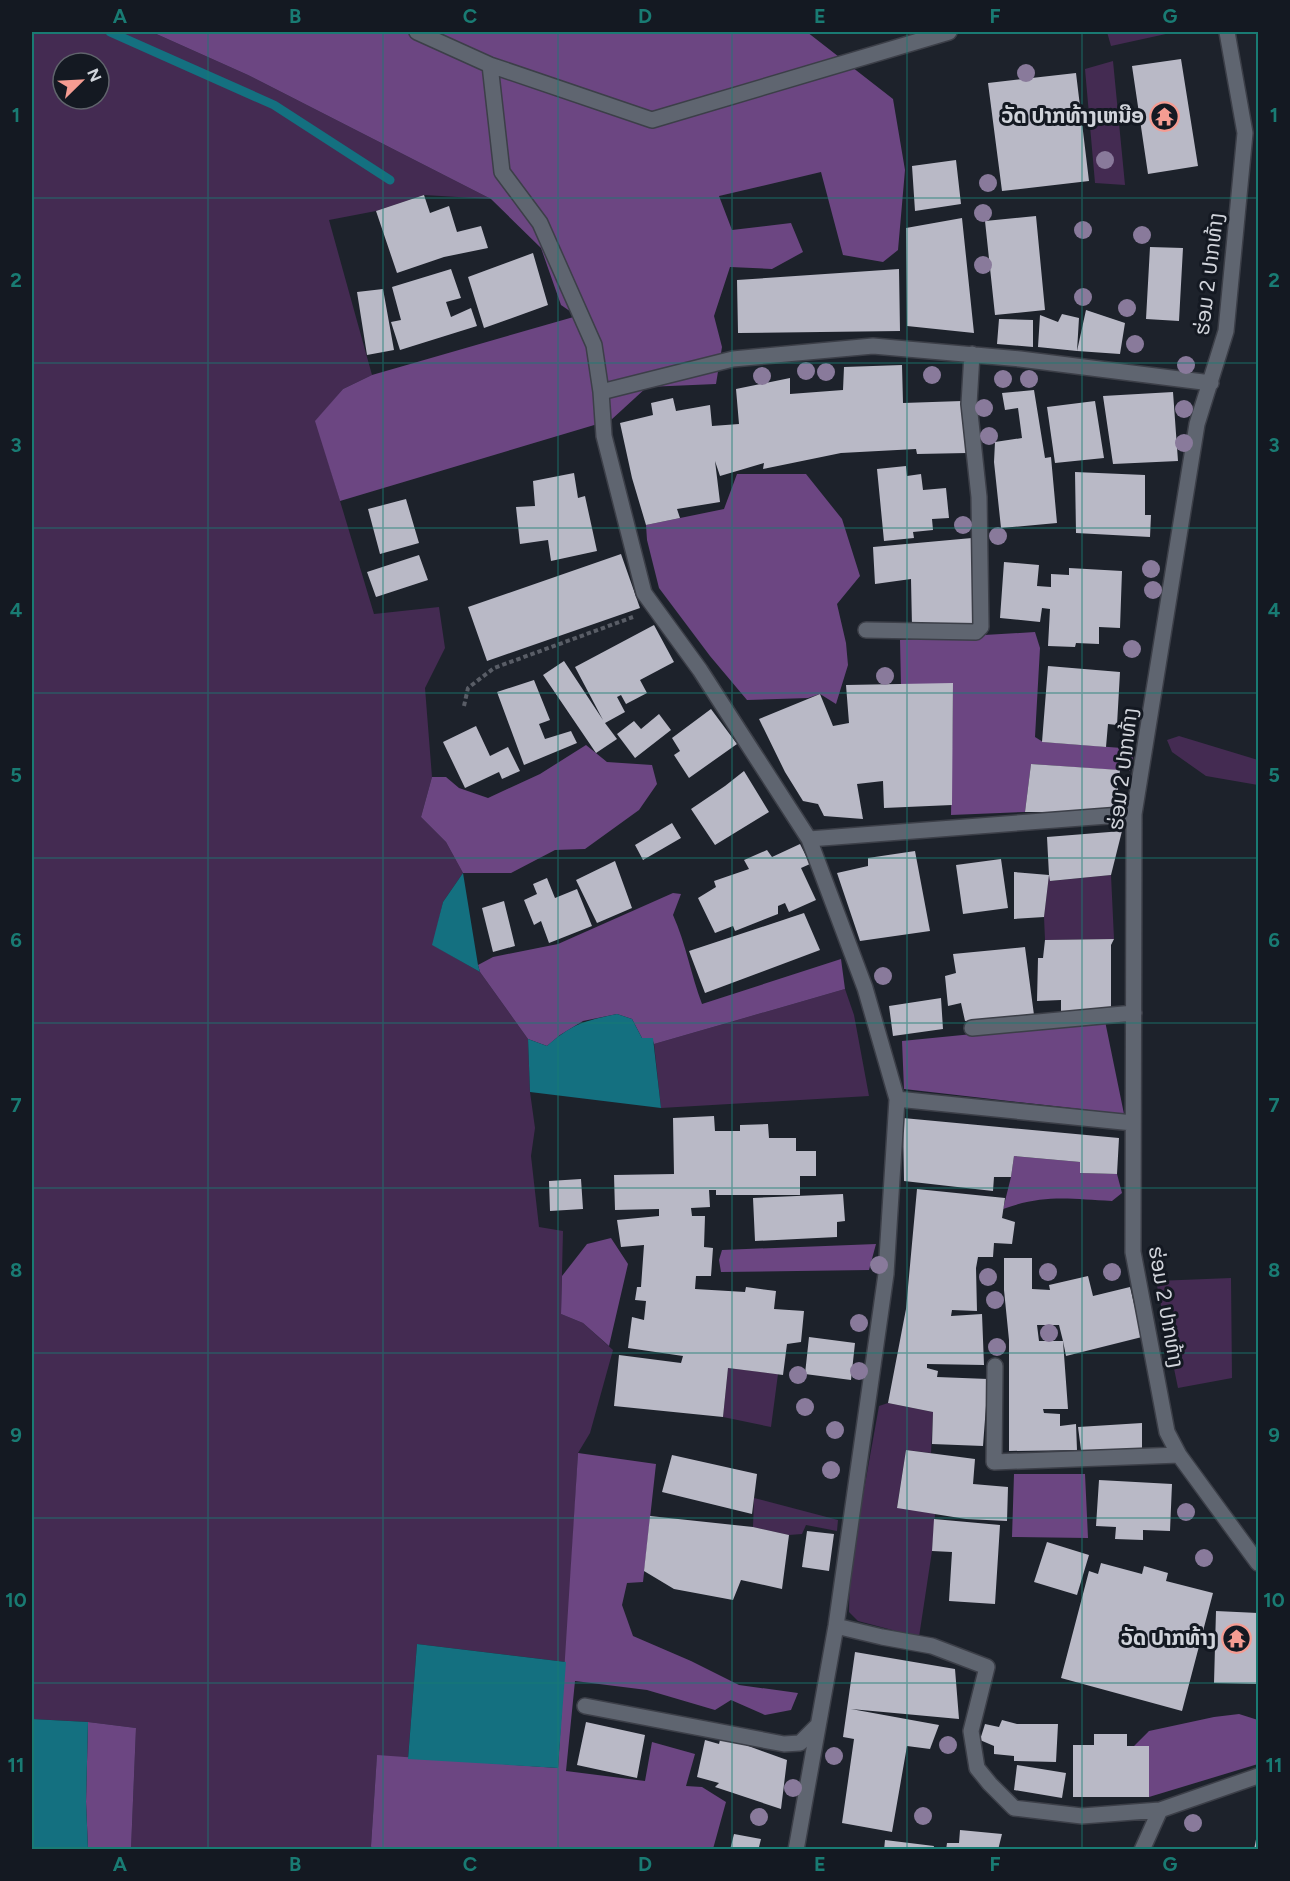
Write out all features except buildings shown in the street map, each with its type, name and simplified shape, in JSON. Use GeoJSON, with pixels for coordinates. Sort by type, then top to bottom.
{"type":"FeatureCollection","features":[{"type":"Feature","properties":{"kind":"street"},"geometry":{"type":"LineString","coordinates":[[417,32],[490,65],[652,120],[949,32]]}},
{"type":"Feature","properties":{"kind":"street","name":"ຮ່ອມ 2 ປາກທ້າງ"},"geometry":{"type":"LineString","coordinates":[[1227,32],[1252,133],[1226,331],[1197,424],[1134,814],[1133,1252],[1167,1432],[1179,1455],[1258,1563]]}},
{"type":"Feature","properties":{"kind":"street"},"geometry":{"type":"LineString","coordinates":[[490,65],[502,172],[540,223],[594,345],[601,392],[604,436],[644,593],[700,670],[809,839],[865,988],[897,1100],[886,1274],[836,1626],[796,1850]]}},
{"type":"Feature","properties":{"kind":"street"},"geometry":{"type":"LineString","coordinates":[[601,392],[733,359],[873,346],[972,354],[1211,383]]}},
{"type":"Feature","properties":{"kind":"street"},"geometry":{"type":"LineString","coordinates":[[866,630],[976,632],[981,627],[979,497],[969,404],[972,354]]}},
{"type":"Feature","properties":{"kind":"street"},"geometry":{"type":"LineString","coordinates":[[809,839],[1134,814]]}},
{"type":"Feature","properties":{"kind":"street"},"geometry":{"type":"LineString","coordinates":[[972,1028],[1134,1013]]}},
{"type":"Feature","properties":{"kind":"street"},"geometry":{"type":"LineString","coordinates":[[897,1100],[1133,1124]]}},
{"type":"Feature","properties":{"kind":"street"},"geometry":{"type":"LineString","coordinates":[[995,1366],[994,1462],[1179,1455]]}},
{"type":"Feature","properties":{"kind":"street"},"geometry":{"type":"LineString","coordinates":[[836,1626],[932,1646],[987,1667],[971,1731],[977,1768],[1014,1808],[1082,1816],[1160,1810],[1258,1776]]}},
{"type":"Feature","properties":{"kind":"street"},"geometry":{"type":"LineString","coordinates":[[585,1706],[784,1744],[800,1743],[818,1725]]}},
{"type":"Feature","properties":{"kind":"street"},"geometry":{"type":"LineString","coordinates":[[1142,1850],[1160,1810]]}},
{"type":"Feature","properties":{"kind":"path"},"geometry":{"type":"LineString","coordinates":[[464,706],[468,688],[494,668],[656,609]]}},
{"type":"Feature","properties":{"kind":"shaded area"},"geometry":{"type":"Polygon","coordinates":[[[32,32],[152,32],[248,75],[491,199],[424,195],[376,211],[329,220],[372,375],[343,389],[316,421],[374,614],[439,607],[445,648],[425,688],[432,777],[421,817],[446,842],[463,873],[443,902],[433,945],[480,972],[528,1039],[530,1092],[535,1128],[531,1156],[539,1227],[563,1231],[561,1314],[583,1323],[613,1350],[590,1433],[578,1453],[566,1662],[417,1644],[408,1759],[377,1756],[372,1849],[131,1849],[136,1728],[88,1722],[32,1719],[32,32]]]}},
{"type":"Feature","properties":{"kind":"shaded area"},"geometry":{"type":"Polygon","coordinates":[[[152,32],[807,32],[893,99],[905,170],[898,250],[883,262],[843,255],[821,172],[719,196],[732,230],[791,223],[803,252],[772,269],[730,267],[714,316],[722,347],[716,384],[647,387],[611,420],[340,501],[315,421],[343,389],[372,375],[577,316],[561,305],[541,248],[491,199],[248,75],[152,32]]]}},
{"type":"Feature","properties":{"kind":"shaded area"},"geometry":{"type":"Polygon","coordinates":[[[1107,32],[1175,32],[1111,46],[1107,32]]]}},
{"type":"Feature","properties":{"kind":"shaded area"},"geometry":{"type":"Polygon","coordinates":[[[1113,61],[1125,185],[1095,183],[1085,69],[1113,61]]]}},
{"type":"Feature","properties":{"kind":"shaded area"},"geometry":{"type":"Polygon","coordinates":[[[737,474],[806,474],[842,519],[860,576],[837,604],[846,643],[848,665],[836,704],[820,694],[808,698],[747,700],[710,656],[659,588],[647,540],[646,525],[724,509],[737,474]]]}},
{"type":"Feature","properties":{"kind":"shaded area"},"geometry":{"type":"Polygon","coordinates":[[[1035,632],[1040,648],[1035,737],[1043,742],[1135,749],[1130,771],[1031,764],[1025,812],[951,815],[953,684],[901,685],[900,640],[1035,632]]]}},
{"type":"Feature","properties":{"kind":"shaded area"},"geometry":{"type":"Polygon","coordinates":[[[1179,736],[1258,760],[1258,785],[1206,776],[1172,752],[1167,740],[1179,736]]]}},
{"type":"Feature","properties":{"kind":"shaded area"},"geometry":{"type":"Polygon","coordinates":[[[586,745],[607,762],[652,765],[657,784],[639,810],[585,849],[555,850],[511,873],[463,873],[446,842],[421,817],[432,777],[446,777],[459,788],[488,798],[540,774],[586,745]]]}},
{"type":"Feature","properties":{"kind":"shaded area"},"geometry":{"type":"Polygon","coordinates":[[[1049,875],[1051,881],[1111,875],[1114,939],[1045,940],[1044,917],[1049,875]]]}},
{"type":"Feature","properties":{"kind":"shaded area"},"geometry":{"type":"Polygon","coordinates":[[[673,893],[681,894],[673,915],[702,1004],[841,959],[845,989],[654,1044],[652,1038],[642,1038],[632,1019],[617,1014],[583,1021],[547,1046],[528,1039],[480,972],[478,965],[493,957],[558,944],[673,893]]]}},
{"type":"Feature","properties":{"kind":"shaded area"},"geometry":{"type":"Polygon","coordinates":[[[845,989],[854,1015],[869,1096],[661,1108],[654,1044],[845,989]]]}},
{"type":"Feature","properties":{"kind":"shaded area"},"geometry":{"type":"Polygon","coordinates":[[[1105,1021],[1124,1114],[904,1089],[902,1041],[1105,1021]]]}},
{"type":"Feature","properties":{"kind":"shaded area"},"geometry":{"type":"Polygon","coordinates":[[[1014,1156],[1080,1162],[1080,1173],[1117,1174],[1122,1193],[1112,1201],[1044,1199],[1003,1209],[1014,1156]]]}},
{"type":"Feature","properties":{"kind":"shaded area"},"geometry":{"type":"Polygon","coordinates":[[[611,1238],[628,1264],[609,1346],[583,1323],[561,1314],[562,1276],[587,1244],[611,1238]]]}},
{"type":"Feature","properties":{"kind":"shaded area"},"geometry":{"type":"Polygon","coordinates":[[[876,1244],[869,1270],[721,1272],[719,1260],[722,1250],[876,1244]]]}},
{"type":"Feature","properties":{"kind":"shaded area"},"geometry":{"type":"Polygon","coordinates":[[[1231,1278],[1232,1378],[1178,1388],[1156,1281],[1231,1278]]]}},
{"type":"Feature","properties":{"kind":"shaded area"},"geometry":{"type":"Polygon","coordinates":[[[728,1368],[778,1374],[771,1427],[723,1417],[728,1368]]]}},
{"type":"Feature","properties":{"kind":"shaded area"},"geometry":{"type":"Polygon","coordinates":[[[888,1403],[933,1412],[931,1453],[906,1450],[897,1507],[935,1514],[919,1637],[858,1621],[849,1612],[850,1568],[879,1406],[888,1403]]]}},
{"type":"Feature","properties":{"kind":"shaded area"},"geometry":{"type":"Polygon","coordinates":[[[578,1453],[656,1464],[643,1582],[627,1583],[622,1605],[633,1636],[739,1685],[798,1693],[791,1710],[765,1715],[731,1700],[715,1710],[647,1690],[575,1681],[566,1771],[645,1781],[652,1742],[695,1754],[686,1786],[702,1787],[726,1802],[713,1849],[372,1850],[377,1755],[558,1768],[578,1453]]]}},
{"type":"Feature","properties":{"kind":"shaded area"},"geometry":{"type":"Polygon","coordinates":[[[1014,1474],[1085,1474],[1088,1538],[1012,1537],[1014,1474]]]}},
{"type":"Feature","properties":{"kind":"shaded area"},"geometry":{"type":"Polygon","coordinates":[[[754,1498],[838,1520],[837,1531],[806,1525],[802,1534],[789,1535],[753,1527],[754,1498]]]}},
{"type":"Feature","properties":{"kind":"shaded area"},"geometry":{"type":"Polygon","coordinates":[[[1239,1714],[1258,1720],[1258,1764],[1149,1797],[1149,1746],[1134,1746],[1149,1731],[1239,1714]]]}},
{"type":"Feature","properties":{"kind":"shaded area"},"geometry":{"type":"Polygon","coordinates":[[[88,1722],[136,1728],[131,1849],[88,1849],[86,1802],[88,1722]]]}},
{"type":"Feature","properties":{"kind":"water"},"geometry":{"type":"Polygon","coordinates":[[[463,873],[480,972],[432,945],[443,902],[463,873]]]}},
{"type":"Feature","properties":{"kind":"water"},"geometry":{"type":"Polygon","coordinates":[[[617,1014],[632,1019],[642,1038],[653,1038],[661,1108],[530,1092],[528,1039],[547,1046],[564,1032],[580,1024],[617,1014]]]}},
{"type":"Feature","properties":{"kind":"water"},"geometry":{"type":"Polygon","coordinates":[[[417,1644],[566,1662],[558,1768],[408,1759],[417,1644]]]}},
{"type":"Feature","properties":{"kind":"water"},"geometry":{"type":"Polygon","coordinates":[[[32,1719],[88,1722],[86,1802],[88,1849],[32,1849],[32,1719]]]}},
{"type":"Feature","properties":{"kind":"waterway"},"geometry":{"type":"LineString","coordinates":[[110,32],[274,105],[390,180]]}},
{"type":"Feature","properties":{"kind":"place","name":"ວັດ ປາກທ້າງເຫນືອ"},"geometry":{"type":"Point","coordinates":[1165,116]}},
{"type":"Feature","properties":{"kind":"place","name":"ວັດ ປາກທ້າງ"},"geometry":{"type":"Point","coordinates":[1237,1638]}}]}
